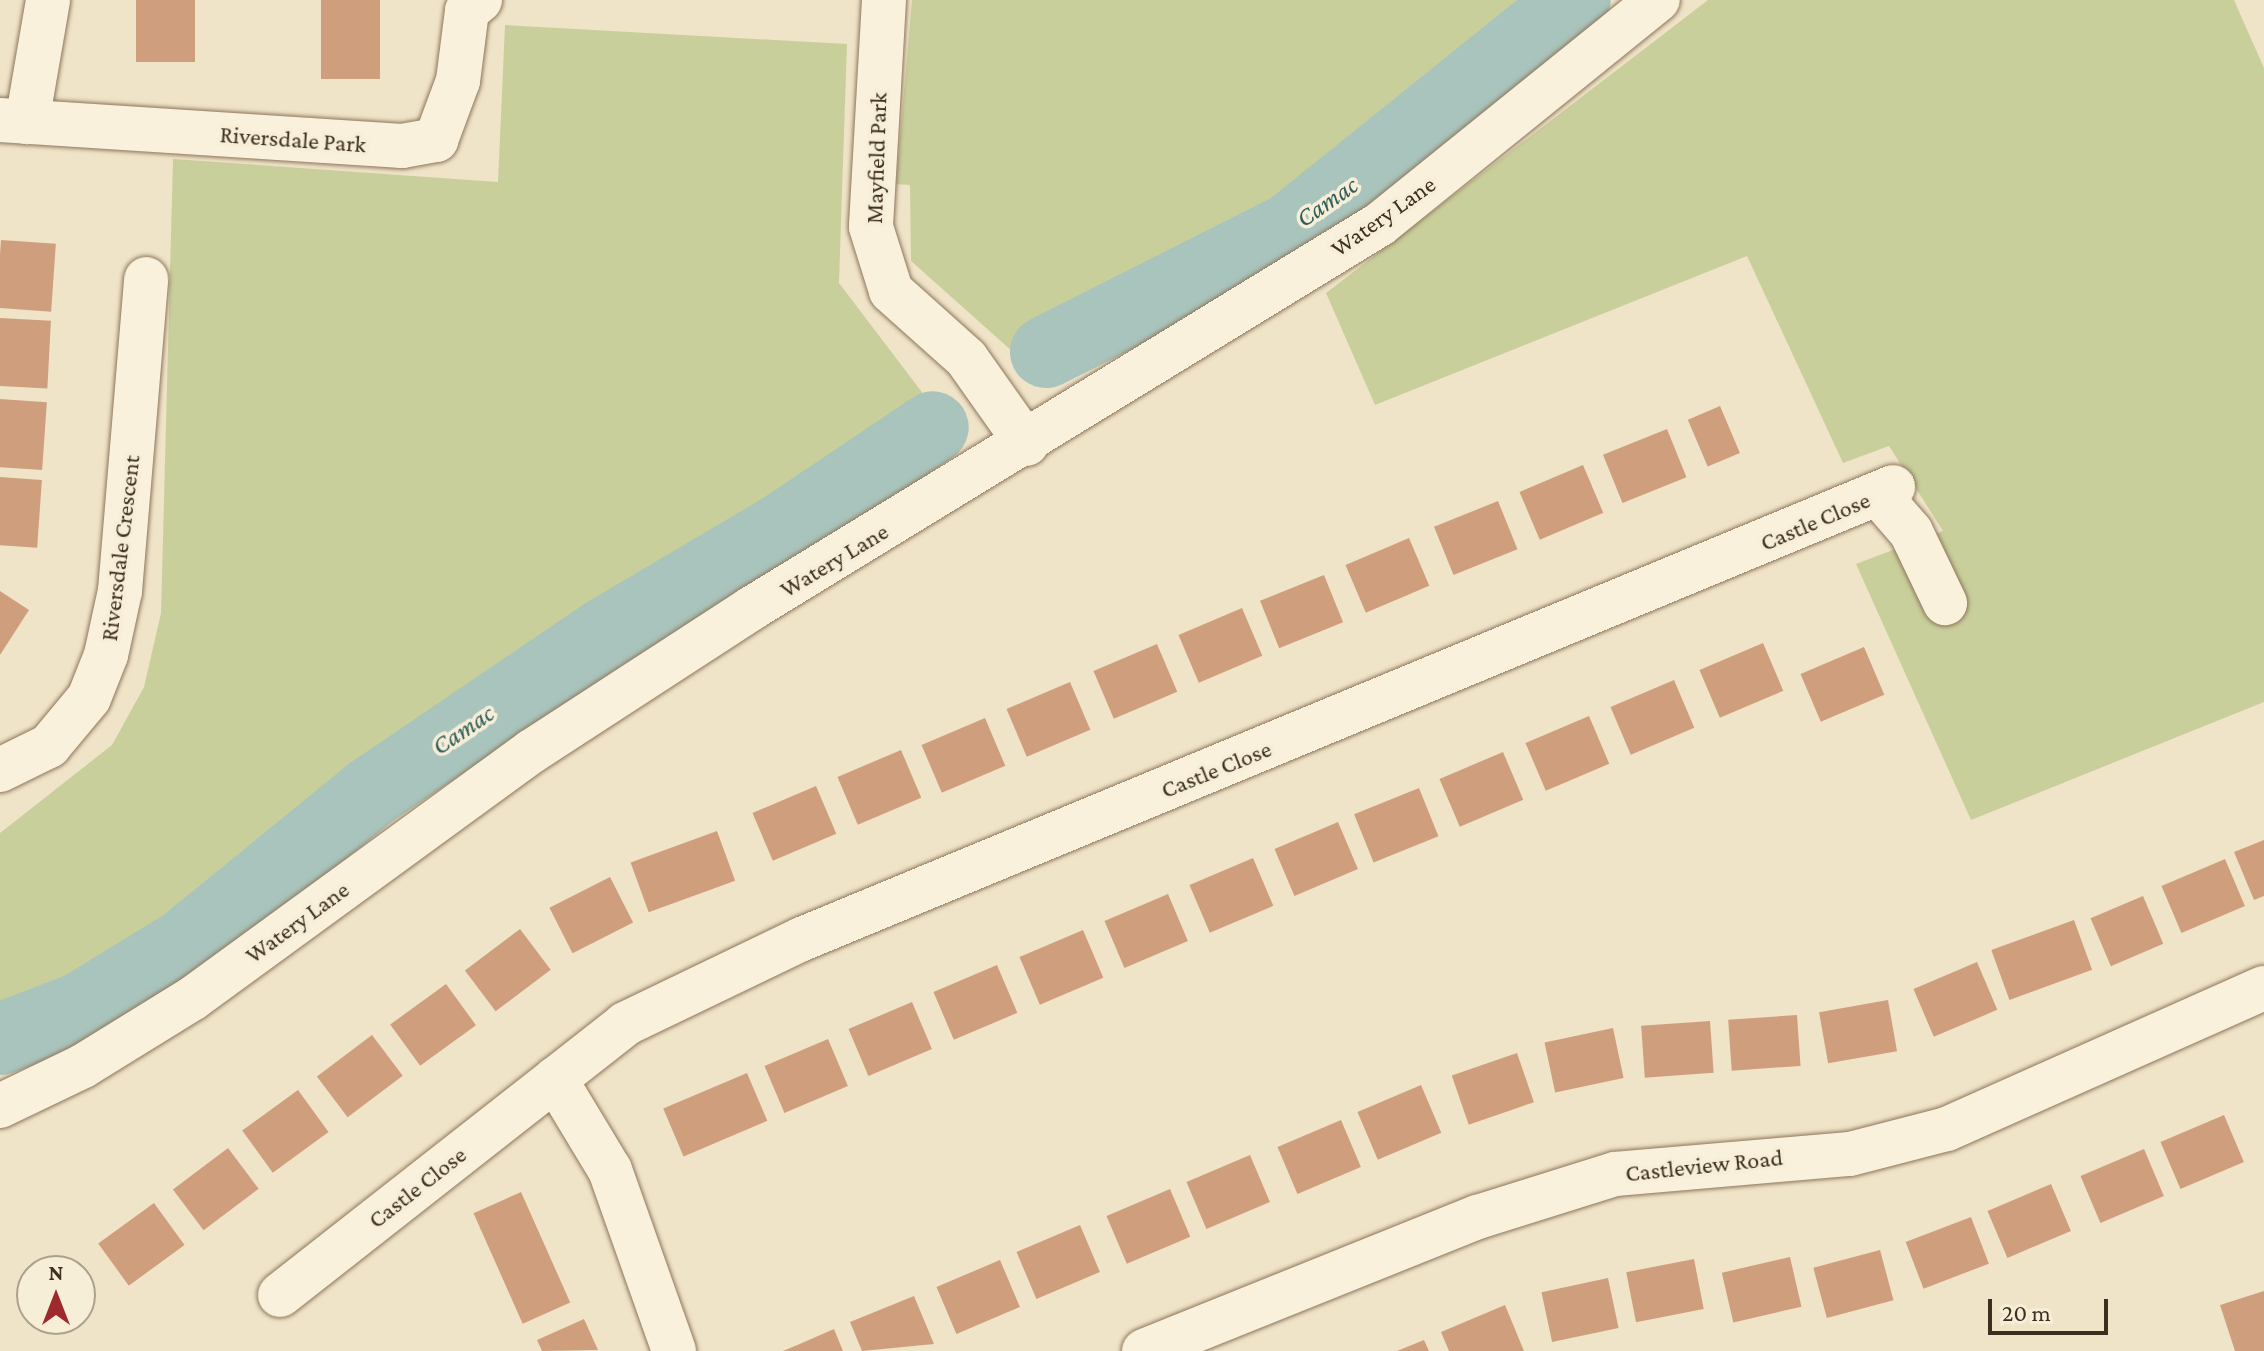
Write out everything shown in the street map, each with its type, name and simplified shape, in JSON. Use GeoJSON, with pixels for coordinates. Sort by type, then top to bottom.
{"type":"FeatureCollection","features":[{"type":"Feature","properties":{"kind":"street"},"geometry":{"type":"LineString","coordinates":[[13,121],[48,0]]}},
{"type":"Feature","properties":{"kind":"street","name":"Mayfield Park"},"geometry":{"type":"LineString","coordinates":[[884,0],[871,227],[891,291],[966,358],[1016,428]]}},
{"type":"Feature","properties":{"kind":"street","name":"Watery Lane"},"geometry":{"type":"LineString","coordinates":[[0,1106],[83,1066],[193,998],[532,751],[1016,428],[1380,224],[1658,0]]}},
{"type":"Feature","properties":{"kind":"street","name":"Riversdale Park"},"geometry":{"type":"LineString","coordinates":[[13,121],[402,146],[436,140],[458,81],[467,11],[478,1]]}},
{"type":"Feature","properties":{"kind":"street","name":"Riversdale Crescent"},"geometry":{"type":"LineString","coordinates":[[0,770],[49,746],[89,698],[106,655],[120,591],[146,279]]}},
{"type":"Feature","properties":{"kind":"street","name":"Castle Close"},"geometry":{"type":"LineString","coordinates":[[280,1295],[625,1024],[802,939],[1886,491],[1911,532],[1945,603]]}},
{"type":"Feature","properties":{"kind":"street","name":"Castleview Road"},"geometry":{"type":"LineString","coordinates":[[1144,1351],[1478,1217],[1615,1174],[1850,1154],[1947,1129],[2264,988]]}},
{"type":"Feature","properties":{"kind":"street"},"geometry":{"type":"LineString","coordinates":[[555,1079],[610,1170],[674,1351]]}},
{"type":"Feature","properties":{"kind":"green space"},"geometry":{"type":"Polygon","coordinates":[[[912,0],[1557,0],[1277,221],[1013,352],[911,261],[910,185],[896,184],[912,0]]]}},
{"type":"Feature","properties":{"kind":"green space"},"geometry":{"type":"Polygon","coordinates":[[[1708,0],[2234,0],[2264,68],[2264,702],[1971,820],[1856,564],[1943,531],[1889,446],[1843,463],[1747,256],[1375,405],[1326,293],[1708,0]]]}},
{"type":"Feature","properties":{"kind":"green space"},"geometry":{"type":"Polygon","coordinates":[[[505,25],[847,44],[839,283],[934,408],[774,523],[601,624],[365,781],[82,994],[0,1023],[0,833],[112,745],[144,687],[161,613],[173,159],[498,182],[505,25]]]}},
{"type":"Feature","properties":{"kind":"building"},"geometry":{"type":"Polygon","coordinates":[[[136,0],[195,0],[195,62],[136,62],[136,0]]]}},
{"type":"Feature","properties":{"kind":"building"},"geometry":{"type":"Polygon","coordinates":[[[321,0],[380,0],[380,79],[321,79],[321,0]]]}},
{"type":"Feature","properties":{"kind":"building"},"geometry":{"type":"Polygon","coordinates":[[[1,240],[56,244],[51,312],[0,308],[1,240]]]}},
{"type":"Feature","properties":{"kind":"building"},"geometry":{"type":"Polygon","coordinates":[[[0,318],[51,321],[47,389],[0,386],[0,318]]]}},
{"type":"Feature","properties":{"kind":"building"},"geometry":{"type":"Polygon","coordinates":[[[0,399],[47,402],[42,470],[0,467],[0,399]]]}},
{"type":"Feature","properties":{"kind":"building"},"geometry":{"type":"Polygon","coordinates":[[[1720,406],[1740,453],[1708,467],[1688,420],[1720,406]]]}},
{"type":"Feature","properties":{"kind":"building"},"geometry":{"type":"Polygon","coordinates":[[[1667,429],[1686,477],[1623,503],[1603,455],[1667,429]]]}},
{"type":"Feature","properties":{"kind":"building"},"geometry":{"type":"Polygon","coordinates":[[[1583,465],[1603,513],[1540,540],[1519,492],[1583,465]]]}},
{"type":"Feature","properties":{"kind":"building"},"geometry":{"type":"Polygon","coordinates":[[[0,477],[42,480],[37,548],[0,545],[0,477]]]}},
{"type":"Feature","properties":{"kind":"building"},"geometry":{"type":"Polygon","coordinates":[[[1498,501],[1517,549],[1454,575],[1434,527],[1498,501]]]}},
{"type":"Feature","properties":{"kind":"building"},"geometry":{"type":"Polygon","coordinates":[[[1409,538],[1429,586],[1366,613],[1345,565],[1409,538]]]}},
{"type":"Feature","properties":{"kind":"building"},"geometry":{"type":"Polygon","coordinates":[[[1324,575],[1343,622],[1279,648],[1260,601],[1324,575]]]}},
{"type":"Feature","properties":{"kind":"building"},"geometry":{"type":"Polygon","coordinates":[[[0,591],[29,610],[0,655],[0,591]]]}},
{"type":"Feature","properties":{"kind":"building"},"geometry":{"type":"Polygon","coordinates":[[[1242,608],[1262,656],[1199,683],[1178,635],[1242,608]]]}},
{"type":"Feature","properties":{"kind":"building"},"geometry":{"type":"Polygon","coordinates":[[[1763,643],[1783,691],[1720,718],[1699,670],[1763,643]]]}},
{"type":"Feature","properties":{"kind":"building"},"geometry":{"type":"Polygon","coordinates":[[[1157,644],[1177,692],[1114,719],[1093,671],[1157,644]]]}},
{"type":"Feature","properties":{"kind":"building"},"geometry":{"type":"Polygon","coordinates":[[[1864,647],[1884,695],[1821,722],[1800,674],[1864,647]]]}},
{"type":"Feature","properties":{"kind":"building"},"geometry":{"type":"Polygon","coordinates":[[[1674,680],[1694,728],[1631,755],[1610,707],[1674,680]]]}},
{"type":"Feature","properties":{"kind":"building"},"geometry":{"type":"Polygon","coordinates":[[[1070,682],[1090,730],[1027,757],[1006,709],[1070,682]]]}},
{"type":"Feature","properties":{"kind":"building"},"geometry":{"type":"Polygon","coordinates":[[[1589,716],[1609,764],[1546,791],[1525,743],[1589,716]]]}},
{"type":"Feature","properties":{"kind":"building"},"geometry":{"type":"Polygon","coordinates":[[[985,718],[1005,766],[942,793],[921,745],[985,718]]]}},
{"type":"Feature","properties":{"kind":"building"},"geometry":{"type":"Polygon","coordinates":[[[901,750],[921,798],[858,825],[837,777],[901,750]]]}},
{"type":"Feature","properties":{"kind":"building"},"geometry":{"type":"Polygon","coordinates":[[[1503,752],[1523,800],[1460,827],[1439,779],[1503,752]]]}},
{"type":"Feature","properties":{"kind":"building"},"geometry":{"type":"Polygon","coordinates":[[[816,786],[836,834],[773,861],[752,813],[816,786]]]}},
{"type":"Feature","properties":{"kind":"building"},"geometry":{"type":"Polygon","coordinates":[[[1419,788],[1438,836],[1374,862],[1354,814],[1419,788]]]}},
{"type":"Feature","properties":{"kind":"building"},"geometry":{"type":"Polygon","coordinates":[[[1338,822],[1358,869],[1294,896],[1274,849],[1338,822]]]}},
{"type":"Feature","properties":{"kind":"building"},"geometry":{"type":"Polygon","coordinates":[[[717,831],[735,881],[649,912],[631,862],[717,831]]]}},
{"type":"Feature","properties":{"kind":"building"},"geometry":{"type":"Polygon","coordinates":[[[2264,840],[2264,896],[2254,900],[2234,852],[2264,840]]]}},
{"type":"Feature","properties":{"kind":"building"},"geometry":{"type":"Polygon","coordinates":[[[1253,858],[1273,906],[1210,933],[1189,885],[1253,858]]]}},
{"type":"Feature","properties":{"kind":"building"},"geometry":{"type":"Polygon","coordinates":[[[2225,859],[2245,906],[2181,933],[2161,886],[2225,859]]]}},
{"type":"Feature","properties":{"kind":"building"},"geometry":{"type":"Polygon","coordinates":[[[610,877],[633,922],[573,953],[549,908],[610,877]]]}},
{"type":"Feature","properties":{"kind":"building"},"geometry":{"type":"Polygon","coordinates":[[[1168,894],[1188,941],[1124,968],[1104,921],[1168,894]]]}},
{"type":"Feature","properties":{"kind":"building"},"geometry":{"type":"Polygon","coordinates":[[[2143,896],[2163,944],[2111,966],[2091,918],[2143,896]]]}},
{"type":"Feature","properties":{"kind":"building"},"geometry":{"type":"Polygon","coordinates":[[[2074,920],[2092,970],[2009,1000],[1991,950],[2074,920]]]}},
{"type":"Feature","properties":{"kind":"building"},"geometry":{"type":"Polygon","coordinates":[[[520,929],[551,970],[496,1011],[465,971],[520,929]]]}},
{"type":"Feature","properties":{"kind":"building"},"geometry":{"type":"Polygon","coordinates":[[[1083,930],[1103,978],[1040,1005],[1019,957],[1083,930]]]}},
{"type":"Feature","properties":{"kind":"building"},"geometry":{"type":"Polygon","coordinates":[[[1977,962],[1997,1010],[1934,1037],[1913,989],[1977,962]]]}},
{"type":"Feature","properties":{"kind":"building"},"geometry":{"type":"Polygon","coordinates":[[[997,965],[1017,1013],[954,1040],[933,992],[997,965]]]}},
{"type":"Feature","properties":{"kind":"building"},"geometry":{"type":"Polygon","coordinates":[[[446,984],[476,1025],[420,1066],[390,1025],[446,984]]]}},
{"type":"Feature","properties":{"kind":"building"},"geometry":{"type":"Polygon","coordinates":[[[1888,1000],[1897,1051],[1828,1063],[1819,1012],[1888,1000]]]}},
{"type":"Feature","properties":{"kind":"building"},"geometry":{"type":"Polygon","coordinates":[[[912,1002],[932,1049],[868,1076],[848,1029],[912,1002]]]}},
{"type":"Feature","properties":{"kind":"building"},"geometry":{"type":"Polygon","coordinates":[[[1797,1015],[1801,1066],[1732,1071],[1728,1020],[1797,1015]]]}},
{"type":"Feature","properties":{"kind":"building"},"geometry":{"type":"Polygon","coordinates":[[[1710,1021],[1714,1073],[1645,1078],[1641,1026],[1710,1021]]]}},
{"type":"Feature","properties":{"kind":"building"},"geometry":{"type":"Polygon","coordinates":[[[1613,1028],[1624,1078],[1555,1092],[1545,1043],[1613,1028]]]}},
{"type":"Feature","properties":{"kind":"building"},"geometry":{"type":"Polygon","coordinates":[[[372,1035],[403,1076],[348,1117],[317,1077],[372,1035]]]}},
{"type":"Feature","properties":{"kind":"building"},"geometry":{"type":"Polygon","coordinates":[[[828,1039],[848,1086],[784,1113],[764,1066],[828,1039]]]}},
{"type":"Feature","properties":{"kind":"building"},"geometry":{"type":"Polygon","coordinates":[[[1517,1053],[1534,1102],[1469,1125],[1452,1075],[1517,1053]]]}},
{"type":"Feature","properties":{"kind":"building"},"geometry":{"type":"Polygon","coordinates":[[[747,1073],[767,1121],[684,1156],[663,1109],[747,1073]]]}},
{"type":"Feature","properties":{"kind":"building"},"geometry":{"type":"Polygon","coordinates":[[[1421,1085],[1441,1133],[1378,1160],[1357,1112],[1421,1085]]]}},
{"type":"Feature","properties":{"kind":"building"},"geometry":{"type":"Polygon","coordinates":[[[298,1090],[329,1132],[273,1173],[242,1131],[298,1090]]]}},
{"type":"Feature","properties":{"kind":"building"},"geometry":{"type":"Polygon","coordinates":[[[2224,1115],[2244,1162],[2180,1189],[2160,1142],[2224,1115]]]}},
{"type":"Feature","properties":{"kind":"building"},"geometry":{"type":"Polygon","coordinates":[[[1341,1120],[1361,1167],[1297,1194],[1277,1147],[1341,1120]]]}},
{"type":"Feature","properties":{"kind":"building"},"geometry":{"type":"Polygon","coordinates":[[[228,1148],[259,1189],[204,1230],[173,1190],[228,1148]]]}},
{"type":"Feature","properties":{"kind":"building"},"geometry":{"type":"Polygon","coordinates":[[[2144,1149],[2164,1196],[2100,1223],[2080,1176],[2144,1149]]]}},
{"type":"Feature","properties":{"kind":"building"},"geometry":{"type":"Polygon","coordinates":[[[1250,1155],[1270,1202],[1206,1229],[1186,1182],[1250,1155]]]}},
{"type":"Feature","properties":{"kind":"building"},"geometry":{"type":"Polygon","coordinates":[[[2051,1184],[2071,1231],[2007,1258],[1987,1211],[2051,1184]]]}},
{"type":"Feature","properties":{"kind":"building"},"geometry":{"type":"Polygon","coordinates":[[[1170,1189],[1190,1237],[1127,1264],[1106,1216],[1170,1189]]]}},
{"type":"Feature","properties":{"kind":"building"},"geometry":{"type":"Polygon","coordinates":[[[521,1192],[570,1303],[523,1324],[473,1213],[521,1192]]]}},
{"type":"Feature","properties":{"kind":"building"},"geometry":{"type":"Polygon","coordinates":[[[154,1203],[185,1245],[129,1286],[98,1244],[154,1203]]]}},
{"type":"Feature","properties":{"kind":"building"},"geometry":{"type":"Polygon","coordinates":[[[1971,1217],[1989,1264],[1924,1289],[1906,1242],[1971,1217]]]}},
{"type":"Feature","properties":{"kind":"building"},"geometry":{"type":"Polygon","coordinates":[[[1080,1225],[1100,1272],[1036,1299],[1016,1252],[1080,1225]]]}},
{"type":"Feature","properties":{"kind":"building"},"geometry":{"type":"Polygon","coordinates":[[[1880,1250],[1893,1300],[1827,1318],[1813,1268],[1880,1250]]]}},
{"type":"Feature","properties":{"kind":"building"},"geometry":{"type":"Polygon","coordinates":[[[1790,1257],[1801,1307],[1733,1322],[1722,1273],[1790,1257]]]}},
{"type":"Feature","properties":{"kind":"building"},"geometry":{"type":"Polygon","coordinates":[[[1694,1259],[1704,1309],[1636,1322],[1626,1272],[1694,1259]]]}},
{"type":"Feature","properties":{"kind":"building"},"geometry":{"type":"Polygon","coordinates":[[[1000,1260],[1020,1307],[956,1334],[936,1287],[1000,1260]]]}},
{"type":"Feature","properties":{"kind":"building"},"geometry":{"type":"Polygon","coordinates":[[[1608,1278],[1619,1328],[1552,1342],[1541,1292],[1608,1278]]]}},
{"type":"Feature","properties":{"kind":"building"},"geometry":{"type":"Polygon","coordinates":[[[2264,1291],[2264,1351],[2235,1351],[2220,1305],[2264,1291]]]}},
{"type":"Feature","properties":{"kind":"building"},"geometry":{"type":"Polygon","coordinates":[[[914,1296],[934,1344],[862,1351],[850,1322],[914,1296]]]}},
{"type":"Feature","properties":{"kind":"building"},"geometry":{"type":"Polygon","coordinates":[[[1505,1305],[1524,1351],[1449,1351],[1441,1332],[1505,1305]]]}},
{"type":"Feature","properties":{"kind":"building"},"geometry":{"type":"Polygon","coordinates":[[[584,1319],[598,1350],[542,1351],[537,1340],[584,1319]]]}},
{"type":"Feature","properties":{"kind":"building"},"geometry":{"type":"Polygon","coordinates":[[[834,1329],[843,1351],[783,1351],[802,1343],[834,1329]]]}},
{"type":"Feature","properties":{"kind":"building"},"geometry":{"type":"Polygon","coordinates":[[[1424,1340],[1429,1351],[1397,1351],[1424,1340]]]}},
{"type":"Feature","properties":{"kind":"waterway","name":"Camac"},"geometry":{"type":"LineString","coordinates":[[1046,352],[1291,228],[1575,0]]}},
{"type":"Feature","properties":{"kind":"waterway","name":"Camac"},"geometry":{"type":"LineString","coordinates":[[0,1039],[81,1008],[185,944],[370,793],[604,634],[780,530],[933,427]]}}]}
